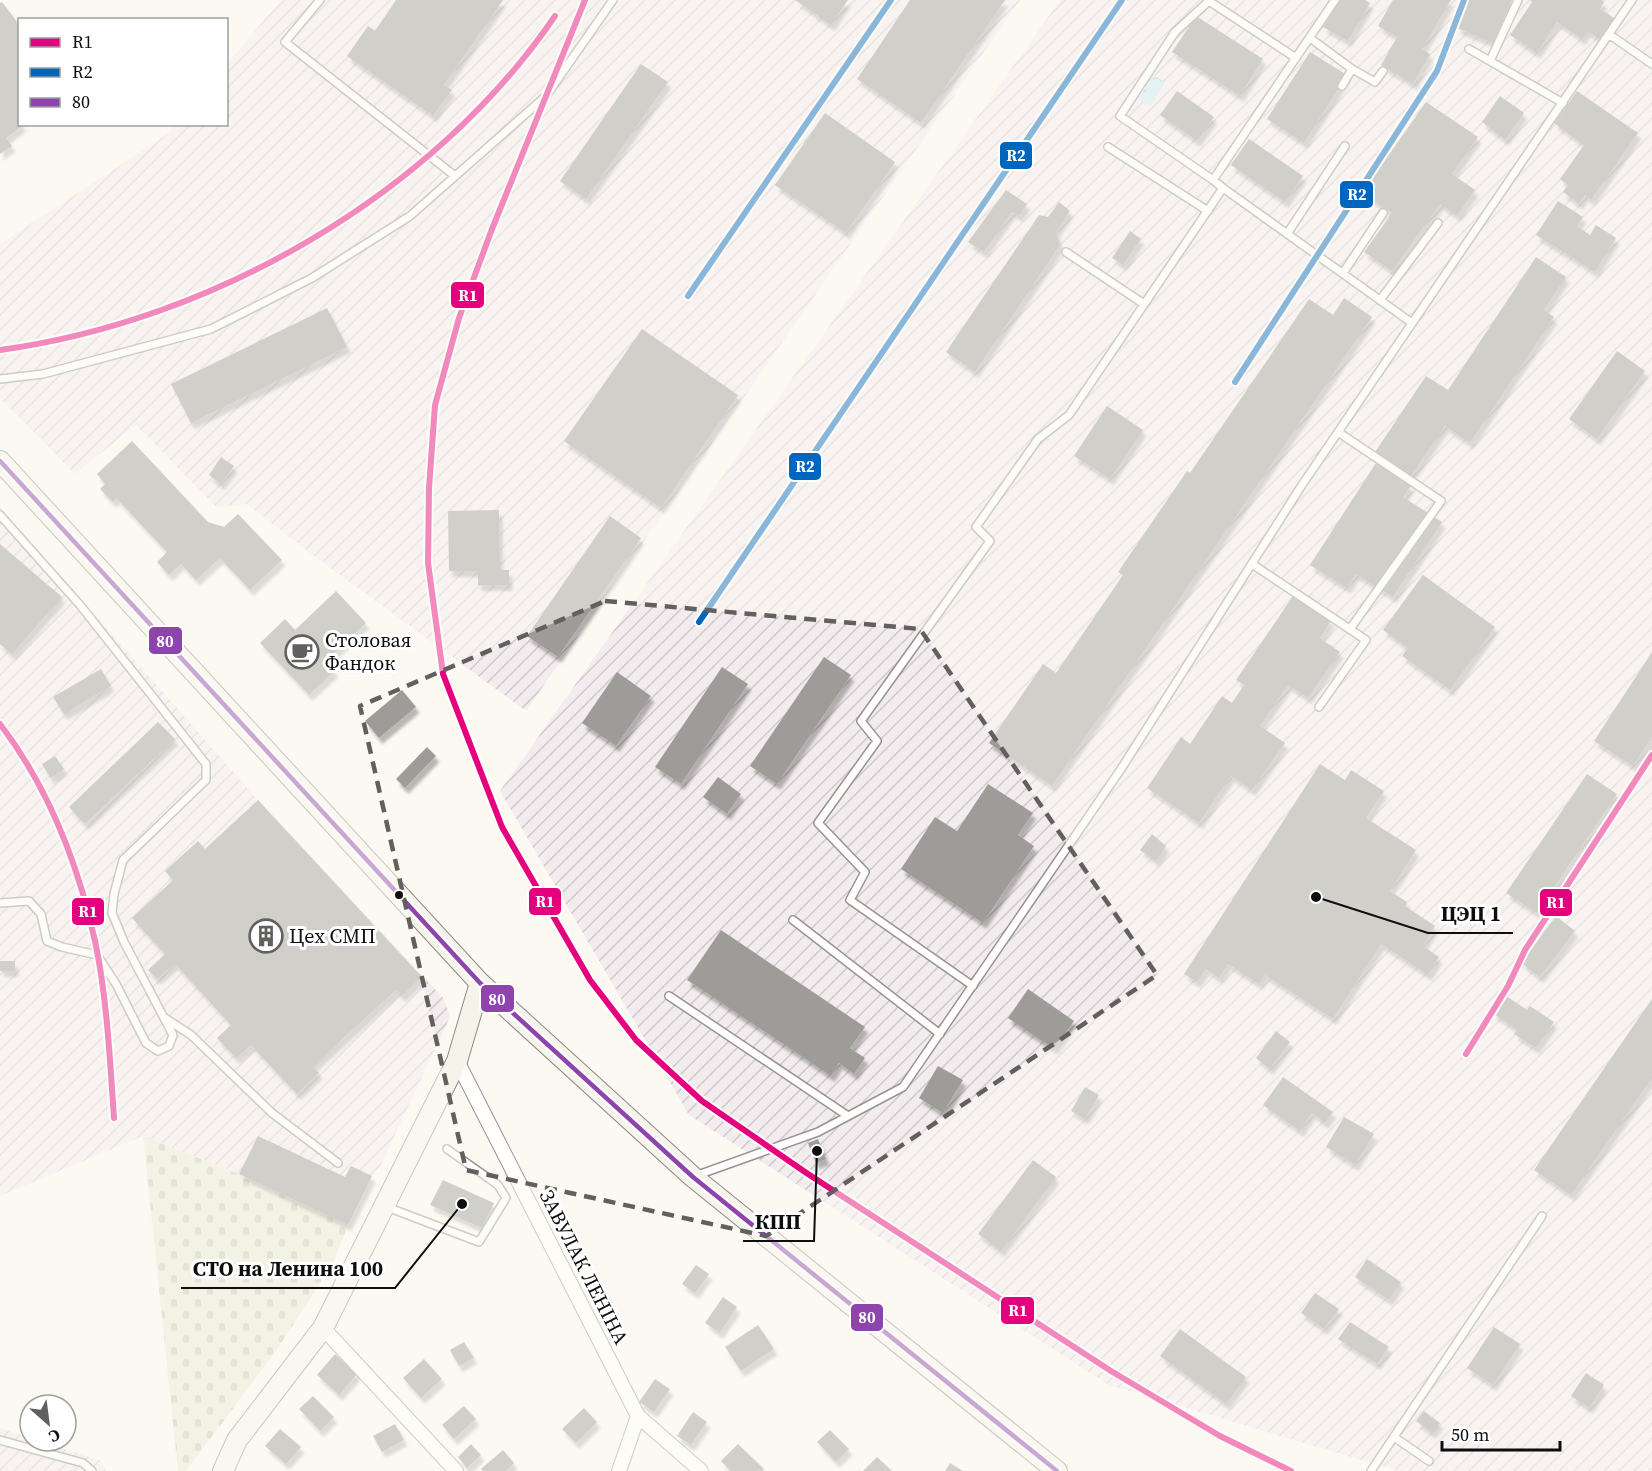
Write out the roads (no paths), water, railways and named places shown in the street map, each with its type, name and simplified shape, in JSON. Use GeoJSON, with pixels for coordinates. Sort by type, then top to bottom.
{"type":"FeatureCollection","features":[{"type":"Feature","properties":{"kind":"main road"},"geometry":{"type":"LineString","coordinates":[[0,461],[480,983],[693,1177],[1057,1471]]}},
{"type":"Feature","properties":{"kind":"main road"},"geometry":{"type":"LineString","coordinates":[[223,1471],[237,1440],[323,1328],[458,1061],[480,983]]}},
{"type":"Feature","properties":{"kind":"street","name":"ЗАВУЛАК ЛЕНІНА"},"geometry":{"type":"LineString","coordinates":[[458,1061],[638,1416],[701,1471]]}},
{"type":"Feature","properties":{"kind":"street"},"geometry":{"type":"LineString","coordinates":[[323,1328],[456,1471]]}},
{"type":"Feature","properties":{"kind":"street"},"geometry":{"type":"LineString","coordinates":[[619,1471],[638,1416]]}},
{"type":"Feature","properties":{"kind":"lane"},"geometry":{"type":"LineString","coordinates":[[320,0],[285,42],[455,176]]}},
{"type":"Feature","properties":{"kind":"lane"},"geometry":{"type":"LineString","coordinates":[[0,379],[43,374],[211,329],[312,278],[410,216],[546,96],[614,0]]}},
{"type":"Feature","properties":{"kind":"lane"},"geometry":{"type":"LineString","coordinates":[[1213,180],[1335,0]]}},
{"type":"Feature","properties":{"kind":"lane"},"geometry":{"type":"LineString","coordinates":[[1490,61],[1518,0]]}},
{"type":"Feature","properties":{"kind":"lane"},"geometry":{"type":"LineString","coordinates":[[693,1177],[818,1132],[903,1087],[1121,769],[1338,432],[1632,0]]}},
{"type":"Feature","properties":{"kind":"lane"},"geometry":{"type":"LineString","coordinates":[[1296,58],[1209,2],[1175,32],[1120,117],[1213,180],[1412,323]]}},
{"type":"Feature","properties":{"kind":"lane"},"geometry":{"type":"LineString","coordinates":[[1610,35],[1652,64]]}},
{"type":"Feature","properties":{"kind":"lane"},"geometry":{"type":"LineString","coordinates":[[1310,38],[1352,69],[1375,82],[1383,71]]}},
{"type":"Feature","properties":{"kind":"lane"},"geometry":{"type":"LineString","coordinates":[[1468,49],[1563,103]]}},
{"type":"Feature","properties":{"kind":"lane"},"geometry":{"type":"LineString","coordinates":[[1342,86],[1352,69]]}},
{"type":"Feature","properties":{"kind":"lane"},"geometry":{"type":"LineString","coordinates":[[1287,234],[1345,146]]}},
{"type":"Feature","properties":{"kind":"lane"},"geometry":{"type":"LineString","coordinates":[[1108,147],[1208,211]]}},
{"type":"Feature","properties":{"kind":"lane"},"geometry":{"type":"LineString","coordinates":[[973,986],[850,900],[865,872],[818,823],[877,741],[861,721],[990,540],[976,527],[1038,439],[1069,415],[1223,188]]}},
{"type":"Feature","properties":{"kind":"lane"},"geometry":{"type":"LineString","coordinates":[[1342,273],[1383,213]]}},
{"type":"Feature","properties":{"kind":"lane"},"geometry":{"type":"LineString","coordinates":[[1380,300],[1438,223]]}},
{"type":"Feature","properties":{"kind":"lane"},"geometry":{"type":"LineString","coordinates":[[1066,252],[1144,304]]}},
{"type":"Feature","properties":{"kind":"lane"},"geometry":{"type":"LineString","coordinates":[[1338,432],[1441,501],[1350,630]]}},
{"type":"Feature","properties":{"kind":"lane"},"geometry":{"type":"LineString","coordinates":[[0,515],[80,605],[206,764],[206,780],[123,860],[114,894],[112,913],[124,942],[173,1035],[169,1046],[158,1051],[146,1043],[116,984],[97,955],[47,941],[42,914],[29,901],[0,903]]}},
{"type":"Feature","properties":{"kind":"lane"},"geometry":{"type":"LineString","coordinates":[[1252,564],[1366,640],[1319,707]]}},
{"type":"Feature","properties":{"kind":"lane"},"geometry":{"type":"LineString","coordinates":[[793,921],[940,1034]]}},
{"type":"Feature","properties":{"kind":"lane"},"geometry":{"type":"LineString","coordinates":[[669,996],[848,1116]]}},
{"type":"Feature","properties":{"kind":"lane"},"geometry":{"type":"LineString","coordinates":[[163,1016],[191,1035],[272,1113],[338,1162]]}},
{"type":"Feature","properties":{"kind":"lane"},"geometry":{"type":"LineString","coordinates":[[385,1206],[479,1242],[506,1198],[498,1185],[447,1149]]}},
{"type":"Feature","properties":{"kind":"lane"},"geometry":{"type":"LineString","coordinates":[[1371,1471],[1542,1216]]}},
{"type":"Feature","properties":{"kind":"lane"},"geometry":{"type":"LineString","coordinates":[[1394,1437],[1428,1461]]}},
{"type":"Feature","properties":{"kind":"lane"},"geometry":{"type":"LineString","coordinates":[[0,1440],[82,1463],[92,1471]]}},
{"type":"Feature","properties":{"kind":"water"},"geometry":{"type":"Polygon","coordinates":[[[1154,75],[1165,83],[1150,106],[1138,99],[1154,75]]]}},
{"type":"Feature","properties":{"kind":"place","name":"Столовая Фандок"},"geometry":{"type":"Point","coordinates":[302,652]}},
{"type":"Feature","properties":{"kind":"place","name":"ЦЭЦ 1"},"geometry":{"type":"Point","coordinates":[1316,897]}},
{"type":"Feature","properties":{"kind":"place","name":"Цех СМП"},"geometry":{"type":"Point","coordinates":[266,936]}},
{"type":"Feature","properties":{"kind":"place","name":"КПП"},"geometry":{"type":"Point","coordinates":[817,1151]}},
{"type":"Feature","properties":{"kind":"place","name":"СТО на Ленина 100"},"geometry":{"type":"Point","coordinates":[462,1204]}}]}
